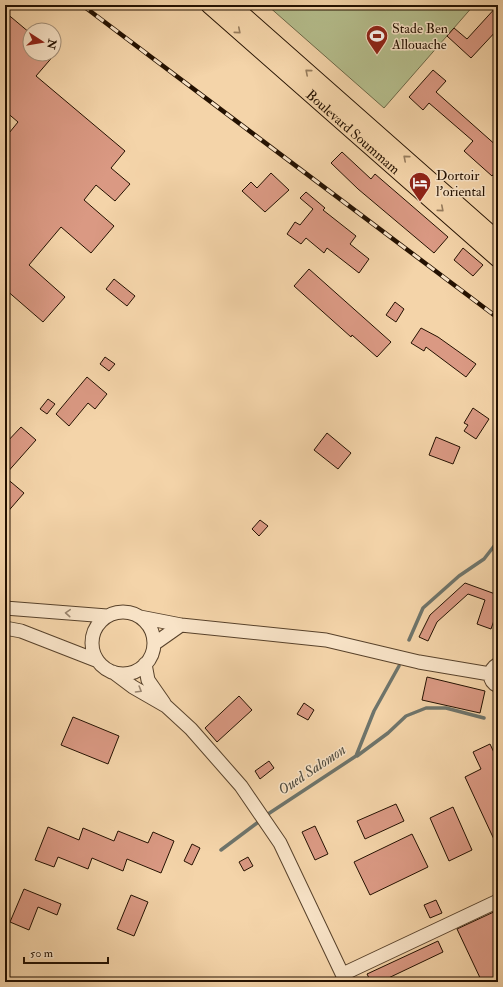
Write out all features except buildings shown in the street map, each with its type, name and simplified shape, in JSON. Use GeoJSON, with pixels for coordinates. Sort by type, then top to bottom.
{"type":"FeatureCollection","features":[{"type":"Feature","properties":{"kind":"main road","name":"Boulevard Soummam"},"geometry":{"type":"LineString","coordinates":[[209,5],[498,260]]}},
{"type":"Feature","properties":{"kind":"main road","name":"Boulevard Soummam"},"geometry":{"type":"LineString","coordinates":[[232,5],[498,240]]}},
{"type":"Feature","properties":{"kind":"street"},"geometry":{"type":"LineString","coordinates":[[5,608],[107,616],[124,612],[140,617],[181,625],[326,640],[419,662],[494,669],[491,680],[498,686]]}},
{"type":"Feature","properties":{"kind":"street"},"geometry":{"type":"LineString","coordinates":[[107,616],[99,623],[94,632],[92,642],[93,652],[98,661],[105,668],[133,687],[166,706],[191,729],[242,786],[276,837],[345,978],[498,901]]}},
{"type":"Feature","properties":{"kind":"street"},"geometry":{"type":"LineString","coordinates":[[113,672],[130,672],[145,664],[152,651],[154,644],[152,634],[148,624],[140,617]]}},
{"type":"Feature","properties":{"kind":"street"},"geometry":{"type":"LineString","coordinates":[[154,644],[181,625]]}},
{"type":"Feature","properties":{"kind":"street"},"geometry":{"type":"LineString","coordinates":[[5,628],[21,631],[98,661]]}},
{"type":"Feature","properties":{"kind":"street"},"geometry":{"type":"LineString","coordinates":[[145,664],[148,680],[166,706]]}},
{"type":"Feature","properties":{"kind":"green space","name":"Stade Ben Allouache"},"geometry":{"type":"Polygon","coordinates":[[[267,5],[474,5],[384,108],[267,5]]]}},
{"type":"Feature","properties":{"kind":"waterway","name":"Oued Salomon"},"geometry":{"type":"LineString","coordinates":[[409,640],[423,608],[459,576],[484,559],[498,541]]}},
{"type":"Feature","properties":{"kind":"waterway","name":"Oued Salomon"},"geometry":{"type":"LineString","coordinates":[[265,816],[356,756],[374,711],[399,666]]}},
{"type":"Feature","properties":{"kind":"waterway"},"geometry":{"type":"LineString","coordinates":[[357,756],[388,733],[406,716],[426,708],[446,708],[484,718]]}},
{"type":"Feature","properties":{"kind":"waterway","name":"Oued Salomon"},"geometry":{"type":"LineString","coordinates":[[221,850],[261,820]]}},
{"type":"Feature","properties":{"kind":"railway"},"geometry":{"type":"LineString","coordinates":[[82,5],[498,318]]}},
{"type":"Feature","properties":{"kind":"place","name":"Stade Ben Allouache"},"geometry":{"type":"Point","coordinates":[377,56]}},
{"type":"Feature","properties":{"kind":"place","name":"Dortoir l'oriental"},"geometry":{"type":"Point","coordinates":[420,202]}}]}
